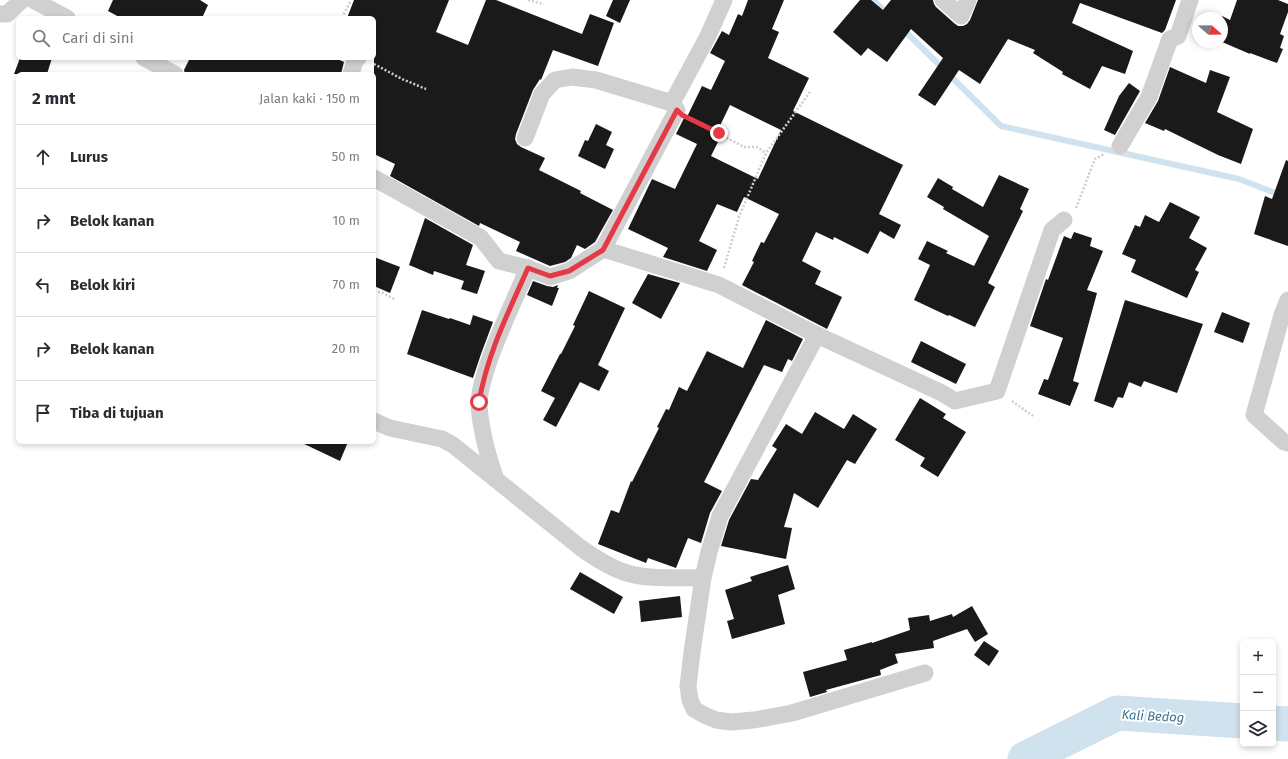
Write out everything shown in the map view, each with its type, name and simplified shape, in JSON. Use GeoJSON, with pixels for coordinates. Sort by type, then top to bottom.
{"type":"FeatureCollection","features":[{"type":"Feature","properties":{"kind":"street"},"geometry":{"type":"LineString","coordinates":[[0,14],[7,14],[22,0]]}},
{"type":"Feature","properties":{"kind":"street"},"geometry":{"type":"LineString","coordinates":[[33,0],[63,16]]}},
{"type":"Feature","properties":{"kind":"street"},"geometry":{"type":"LineString","coordinates":[[376,179],[481,238],[499,261],[528,268],[550,276],[569,271],[603,250],[674,107],[724,0]]}},
{"type":"Feature","properties":{"kind":"street"},"geometry":{"type":"LineString","coordinates":[[943,0],[961,16],[968,0]]}},
{"type":"Feature","properties":{"kind":"street"},"geometry":{"type":"LineString","coordinates":[[1120,146],[1149,97],[1170,39],[1178,36],[1190,0]]}},
{"type":"Feature","properties":{"kind":"street"},"geometry":{"type":"LineString","coordinates":[[148,60],[169,72]]}},
{"type":"Feature","properties":{"kind":"street"},"geometry":{"type":"LineString","coordinates":[[352,72],[355,61],[364,60]]}},
{"type":"Feature","properties":{"kind":"street"},"geometry":{"type":"LineString","coordinates":[[525,138],[542,94],[555,80],[572,77],[596,80],[674,107]]}},
{"type":"Feature","properties":{"kind":"street"},"geometry":{"type":"LineString","coordinates":[[603,250],[718,285],[818,335],[942,393],[955,401],[997,391],[1052,230],[1064,220]]}},
{"type":"Feature","properties":{"kind":"street"},"geometry":{"type":"LineString","coordinates":[[495,477],[481,425],[479,402],[481,389],[490,358],[528,268]]}},
{"type":"Feature","properties":{"kind":"street"},"geometry":{"type":"LineString","coordinates":[[1288,300],[1282,315],[1254,415],[1284,442],[1288,443]]}},
{"type":"Feature","properties":{"kind":"street"},"geometry":{"type":"LineString","coordinates":[[818,335],[720,516],[703,578],[688,686],[690,700],[694,709],[716,720],[731,722],[754,720],[792,713],[925,673]]}},
{"type":"Feature","properties":{"kind":"street"},"geometry":{"type":"LineString","coordinates":[[376,422],[390,428],[442,439],[454,445],[581,548],[594,558],[613,568],[626,573],[642,576],[703,578]]}},
{"type":"Feature","properties":{"kind":"path"},"geometry":{"type":"LineString","coordinates":[[343,16],[351,0]]}},
{"type":"Feature","properties":{"kind":"path"},"geometry":{"type":"LineString","coordinates":[[528,0],[544,4]]}},
{"type":"Feature","properties":{"kind":"path"},"geometry":{"type":"LineString","coordinates":[[364,60],[426,89]]}},
{"type":"Feature","properties":{"kind":"path"},"geometry":{"type":"LineString","coordinates":[[718,285],[738,217],[766,154],[810,92]]}},
{"type":"Feature","properties":{"kind":"path"},"geometry":{"type":"LineString","coordinates":[[674,107],[682,115],[744,147],[757,147],[766,154]]}},
{"type":"Feature","properties":{"kind":"path"},"geometry":{"type":"LineString","coordinates":[[1078,204],[1095,159],[1120,146]]}},
{"type":"Feature","properties":{"kind":"path"},"geometry":{"type":"LineString","coordinates":[[376,292],[382,292],[396,300]]}},
{"type":"Feature","properties":{"kind":"path"},"geometry":{"type":"LineString","coordinates":[[997,391],[1033,416]]}},
{"type":"Feature","properties":{"kind":"building"},"geometry":{"type":"Polygon","coordinates":[[[113,0],[200,0],[208,5],[203,16],[117,16],[108,11],[113,0]]]}},
{"type":"Feature","properties":{"kind":"building"},"geometry":{"type":"Polygon","coordinates":[[[354,0],[449,0],[436,32],[468,45],[486,0],[496,0],[582,34],[590,14],[614,23],[598,66],[553,50],[541,80],[540,79],[533,90],[515,139],[517,144],[521,147],[545,158],[539,170],[581,191],[580,193],[613,210],[595,242],[585,249],[577,245],[571,258],[565,262],[550,266],[516,251],[520,242],[480,223],[479,226],[390,176],[395,164],[376,155],[376,72],[374,72],[374,60],[376,60],[376,16],[348,16],[354,0]]]}},
{"type":"Feature","properties":{"kind":"building"},"geometry":{"type":"Polygon","coordinates":[[[613,0],[630,0],[620,23],[606,16],[613,0]]]}},
{"type":"Feature","properties":{"kind":"building"},"geometry":{"type":"Polygon","coordinates":[[[748,0],[784,0],[772,29],[779,32],[768,58],[809,78],[793,111],[903,165],[879,214],[901,225],[894,239],[880,231],[868,254],[834,237],[833,240],[816,232],[802,261],[821,271],[815,284],[842,297],[827,329],[742,285],[754,262],[752,261],[761,242],[764,243],[779,214],[744,197],[737,212],[717,204],[699,241],[717,250],[707,271],[663,257],[668,248],[628,229],[652,179],[675,189],[697,144],[676,134],[684,118],[686,119],[702,86],[711,90],[725,61],[710,53],[722,31],[729,35],[738,14],[742,16],[748,0]],[[730,105],[716,134],[721,136],[711,156],[758,179],[781,130],[730,105]]]}},
{"type":"Feature","properties":{"kind":"building"},"geometry":{"type":"Polygon","coordinates":[[[860,0],[871,0],[883,10],[891,0],[933,0],[936,7],[954,23],[958,26],[963,26],[970,20],[978,0],[1176,0],[1165,30],[1162,33],[1080,3],[1072,23],[1133,51],[1125,74],[1102,66],[1090,89],[1062,74],[1063,72],[1033,53],[1035,50],[1008,39],[980,84],[959,70],[935,106],[918,95],[943,58],[911,29],[887,62],[868,48],[861,56],[833,32],[860,0]]]}},
{"type":"Feature","properties":{"kind":"building"},"geometry":{"type":"Polygon","coordinates":[[[1237,0],[1278,0],[1288,4],[1288,12],[1280,34],[1284,36],[1280,48],[1283,49],[1277,63],[1228,45],[1228,19],[1230,20],[1237,0]]]}},
{"type":"Feature","properties":{"kind":"building"},"geometry":{"type":"Polygon","coordinates":[[[19,60],[51,60],[48,72],[16,72],[16,74],[14,74],[19,60]]]}},
{"type":"Feature","properties":{"kind":"building"},"geometry":{"type":"Polygon","coordinates":[[[189,60],[340,60],[344,62],[342,72],[184,72],[189,60]]]}},
{"type":"Feature","properties":{"kind":"building"},"geometry":{"type":"Polygon","coordinates":[[[1170,67],[1206,83],[1210,70],[1230,77],[1217,112],[1253,129],[1241,164],[1218,155],[1165,129],[1164,131],[1145,123],[1158,101],[1170,67]]]}},
{"type":"Feature","properties":{"kind":"building"},"geometry":{"type":"Polygon","coordinates":[[[1129,83],[1140,91],[1115,135],[1104,130],[1119,96],[1129,83]]]}},
{"type":"Feature","properties":{"kind":"building"},"geometry":{"type":"Polygon","coordinates":[[[596,124],[612,132],[606,145],[614,149],[605,169],[578,156],[585,140],[588,141],[596,124]]]}},
{"type":"Feature","properties":{"kind":"building"},"geometry":{"type":"Polygon","coordinates":[[[1286,160],[1288,161],[1288,246],[1254,234],[1265,196],[1272,199],[1286,160]]]}},
{"type":"Feature","properties":{"kind":"building"},"geometry":{"type":"Polygon","coordinates":[[[999,175],[1029,189],[1020,209],[1023,211],[988,283],[995,287],[975,327],[914,300],[930,265],[918,259],[927,241],[948,251],[946,253],[974,266],[989,236],[943,209],[944,207],[927,197],[938,178],[953,187],[952,189],[983,207],[999,175]]]}},
{"type":"Feature","properties":{"kind":"building"},"geometry":{"type":"Polygon","coordinates":[[[1170,202],[1200,217],[1189,238],[1207,248],[1195,270],[1199,272],[1187,298],[1131,272],[1136,260],[1122,254],[1135,225],[1140,227],[1145,215],[1159,222],[1170,202]]]}},
{"type":"Feature","properties":{"kind":"building"},"geometry":{"type":"Polygon","coordinates":[[[425,218],[473,245],[466,265],[485,271],[477,294],[461,289],[464,281],[434,271],[433,275],[409,265],[425,218]]]}},
{"type":"Feature","properties":{"kind":"building"},"geometry":{"type":"Polygon","coordinates":[[[1074,232],[1092,238],[1090,246],[1103,251],[1087,290],[1097,293],[1073,381],[1079,383],[1070,406],[1038,394],[1044,379],[1048,380],[1063,338],[1030,326],[1046,279],[1048,280],[1064,236],[1071,239],[1074,232]]]}},
{"type":"Feature","properties":{"kind":"building"},"geometry":{"type":"Polygon","coordinates":[[[376,258],[400,267],[390,293],[376,287],[376,258]]]}},
{"type":"Feature","properties":{"kind":"building"},"geometry":{"type":"Polygon","coordinates":[[[648,274],[680,283],[661,319],[632,303],[648,274]]]}},
{"type":"Feature","properties":{"kind":"building"},"geometry":{"type":"Polygon","coordinates":[[[533,281],[553,287],[558,285],[557,288],[559,288],[552,306],[527,295],[533,281]]]}},
{"type":"Feature","properties":{"kind":"building"},"geometry":{"type":"Polygon","coordinates":[[[589,291],[625,308],[598,365],[609,371],[599,391],[580,382],[556,427],[543,420],[555,398],[541,391],[575,326],[573,325],[589,291]]]}},
{"type":"Feature","properties":{"kind":"building"},"geometry":{"type":"Polygon","coordinates":[[[1125,300],[1203,324],[1177,393],[1144,381],[1141,387],[1129,382],[1123,398],[1118,397],[1113,408],[1094,401],[1125,300]]]}},
{"type":"Feature","properties":{"kind":"building"},"geometry":{"type":"Polygon","coordinates":[[[422,310],[470,325],[473,315],[493,322],[473,378],[407,354],[422,310]]]}},
{"type":"Feature","properties":{"kind":"building"},"geometry":{"type":"Polygon","coordinates":[[[1222,312],[1250,323],[1243,343],[1214,332],[1222,312]]]}},
{"type":"Feature","properties":{"kind":"building"},"geometry":{"type":"Polygon","coordinates":[[[766,320],[803,339],[792,361],[788,359],[782,372],[764,365],[704,482],[722,491],[710,513],[701,543],[688,538],[676,568],[648,558],[646,563],[598,544],[611,510],[619,513],[631,481],[632,482],[659,428],[657,427],[666,409],[669,410],[679,387],[687,391],[707,351],[743,368],[766,320]]]}},
{"type":"Feature","properties":{"kind":"building"},"geometry":{"type":"Polygon","coordinates":[[[921,341],[966,364],[956,384],[911,362],[921,341]]]}},
{"type":"Feature","properties":{"kind":"building"},"geometry":{"type":"Polygon","coordinates":[[[920,398],[946,414],[943,418],[966,432],[938,477],[920,466],[925,458],[895,440],[920,398]]]}},
{"type":"Feature","properties":{"kind":"building"},"geometry":{"type":"Polygon","coordinates":[[[815,412],[844,429],[853,414],[877,429],[855,464],[847,460],[818,508],[794,493],[784,527],[792,528],[786,559],[721,546],[729,520],[751,479],[758,480],[777,449],[772,446],[786,424],[802,434],[815,412]]]}},
{"type":"Feature","properties":{"kind":"building"},"geometry":{"type":"Polygon","coordinates":[[[304,444],[347,444],[340,461],[304,444]]]}},
{"type":"Feature","properties":{"kind":"building"},"geometry":{"type":"Polygon","coordinates":[[[788,565],[795,589],[778,595],[785,624],[732,639],[727,621],[734,619],[725,590],[752,581],[750,577],[788,565]]]}},
{"type":"Feature","properties":{"kind":"building"},"geometry":{"type":"Polygon","coordinates":[[[580,572],[623,597],[614,614],[570,589],[580,572]]]}},
{"type":"Feature","properties":{"kind":"building"},"geometry":{"type":"Polygon","coordinates":[[[680,596],[682,617],[641,622],[639,601],[680,596]]]}},
{"type":"Feature","properties":{"kind":"building"},"geometry":{"type":"Polygon","coordinates":[[[972,606],[988,634],[975,642],[967,629],[933,641],[934,648],[895,654],[898,663],[880,670],[881,675],[826,690],[827,692],[810,697],[803,672],[847,660],[844,650],[872,643],[910,630],[908,618],[929,615],[930,621],[952,614],[953,617],[972,606]]]}},
{"type":"Feature","properties":{"kind":"building"},"geometry":{"type":"Polygon","coordinates":[[[984,641],[999,651],[989,666],[974,655],[984,641]]]}},
{"type":"Feature","properties":{"kind":"waterway"},"geometry":{"type":"LineString","coordinates":[[873,0],[888,14]]}},
{"type":"Feature","properties":{"kind":"waterway"},"geometry":{"type":"LineString","coordinates":[[903,29],[1001,126],[1239,179],[1288,198]]}},
{"type":"Feature","properties":{"kind":"waterway","name":"Kali Bedog"},"geometry":{"type":"LineString","coordinates":[[1025,759],[1117,713],[1240,721]]}},
{"type":"Feature","properties":{"kind":"waterway","name":"Kali Bedog"},"geometry":{"type":"LineString","coordinates":[[1276,723],[1288,724]]}},
{"type":"Feature","properties":{"kind":"route"},"geometry":{"type":"LineString","coordinates":[[479,402],[482,383],[490,358],[528,268],[550,276],[569,271],[603,250],[677,110],[682,115],[719,133]]}}]}
